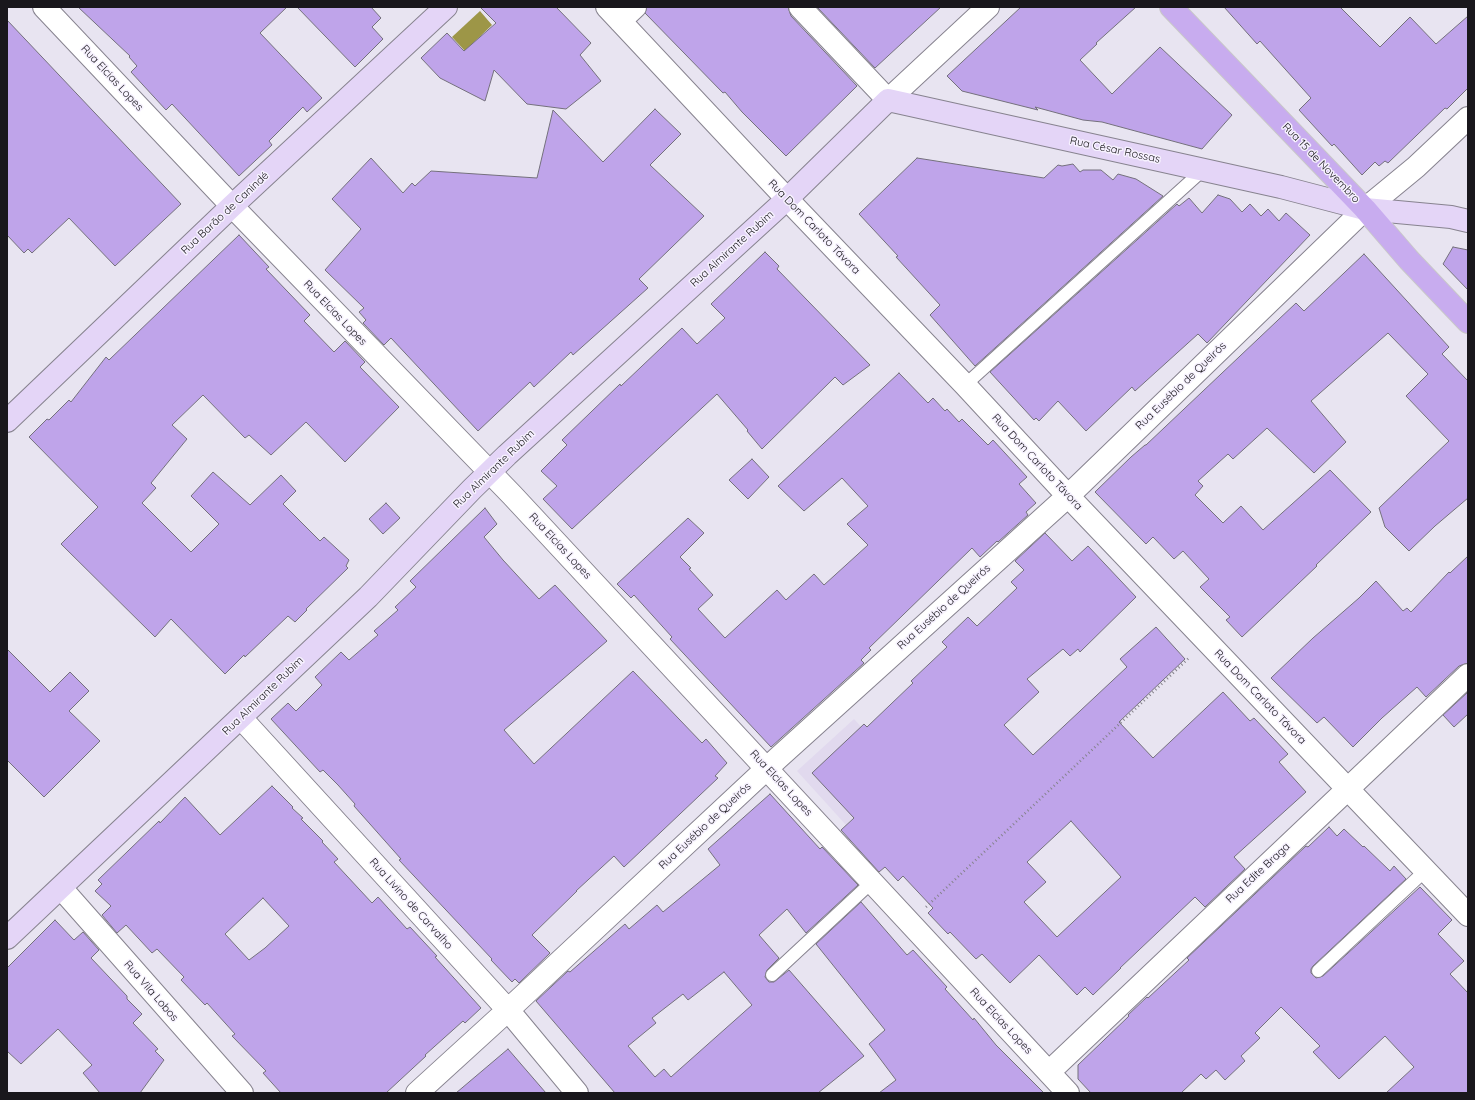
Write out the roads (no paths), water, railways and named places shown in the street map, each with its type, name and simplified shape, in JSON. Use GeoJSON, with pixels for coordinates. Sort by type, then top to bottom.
{"type":"FeatureCollection","features":[{"type":"Feature","properties":{"kind":"main road","name":"Rua Barão de Canindé"},"geometry":{"type":"LineString","coordinates":[[7,421],[232,206],[446,7]]}},
{"type":"Feature","properties":{"kind":"main road","name":"Rua 15 de Novembro"},"geometry":{"type":"LineString","coordinates":[[1172,7],[1365,208],[1409,260],[1468,322]]}},
{"type":"Feature","properties":{"kind":"main road","name":"Rua César Rossas"},"geometry":{"type":"LineString","coordinates":[[888,100],[1281,187],[1365,208],[1451,217],[1468,221]]}},
{"type":"Feature","properties":{"kind":"main road","name":"Rua Almirante Rubim"},"geometry":{"type":"LineString","coordinates":[[7,938],[241,718],[368,596],[490,472],[787,199],[888,100]]}},
{"type":"Feature","properties":{"kind":"street","name":"Rua Elcias Lopes"},"geometry":{"type":"LineString","coordinates":[[44,7],[232,206],[490,472],[1068,1093]]}},
{"type":"Feature","properties":{"kind":"street"},"geometry":{"type":"LineString","coordinates":[[800,7],[888,100]]}},
{"type":"Feature","properties":{"kind":"street","name":"Rua Almirante Rubim"},"geometry":{"type":"LineString","coordinates":[[888,100],[978,10]]}},
{"type":"Feature","properties":{"kind":"street","name":"Rua Dom Carloto Távora"},"geometry":{"type":"LineString","coordinates":[[621,12],[787,199],[1468,915]]}},
{"type":"Feature","properties":{"kind":"street","name":"Rua Eusébio de Queirós"},"geometry":{"type":"LineString","coordinates":[[417,1093],[767,768],[1068,496],[1365,208],[1416,167],[1468,118]]}},
{"type":"Feature","properties":{"kind":"street","name":"Rua Edite Braga"},"geometry":{"type":"LineString","coordinates":[[1049,1072],[1468,675]]}},
{"type":"Feature","properties":{"kind":"street","name":"Rua Livino de Carvalho"},"geometry":{"type":"LineString","coordinates":[[241,718],[508,1010],[577,1093]]}},
{"type":"Feature","properties":{"kind":"street","name":"Rua Vila Lobos"},"geometry":{"type":"LineString","coordinates":[[61,888],[242,1093]]}},
{"type":"Feature","properties":{"kind":"lane"},"geometry":{"type":"LineString","coordinates":[[965,385],[1203,170]]}},
{"type":"Feature","properties":{"kind":"lane"},"geometry":{"type":"LineString","coordinates":[[1318,971],[1426,870]]}},
{"type":"Feature","properties":{"kind":"lane"},"geometry":{"type":"LineString","coordinates":[[772,974],[872,882]]}}]}
